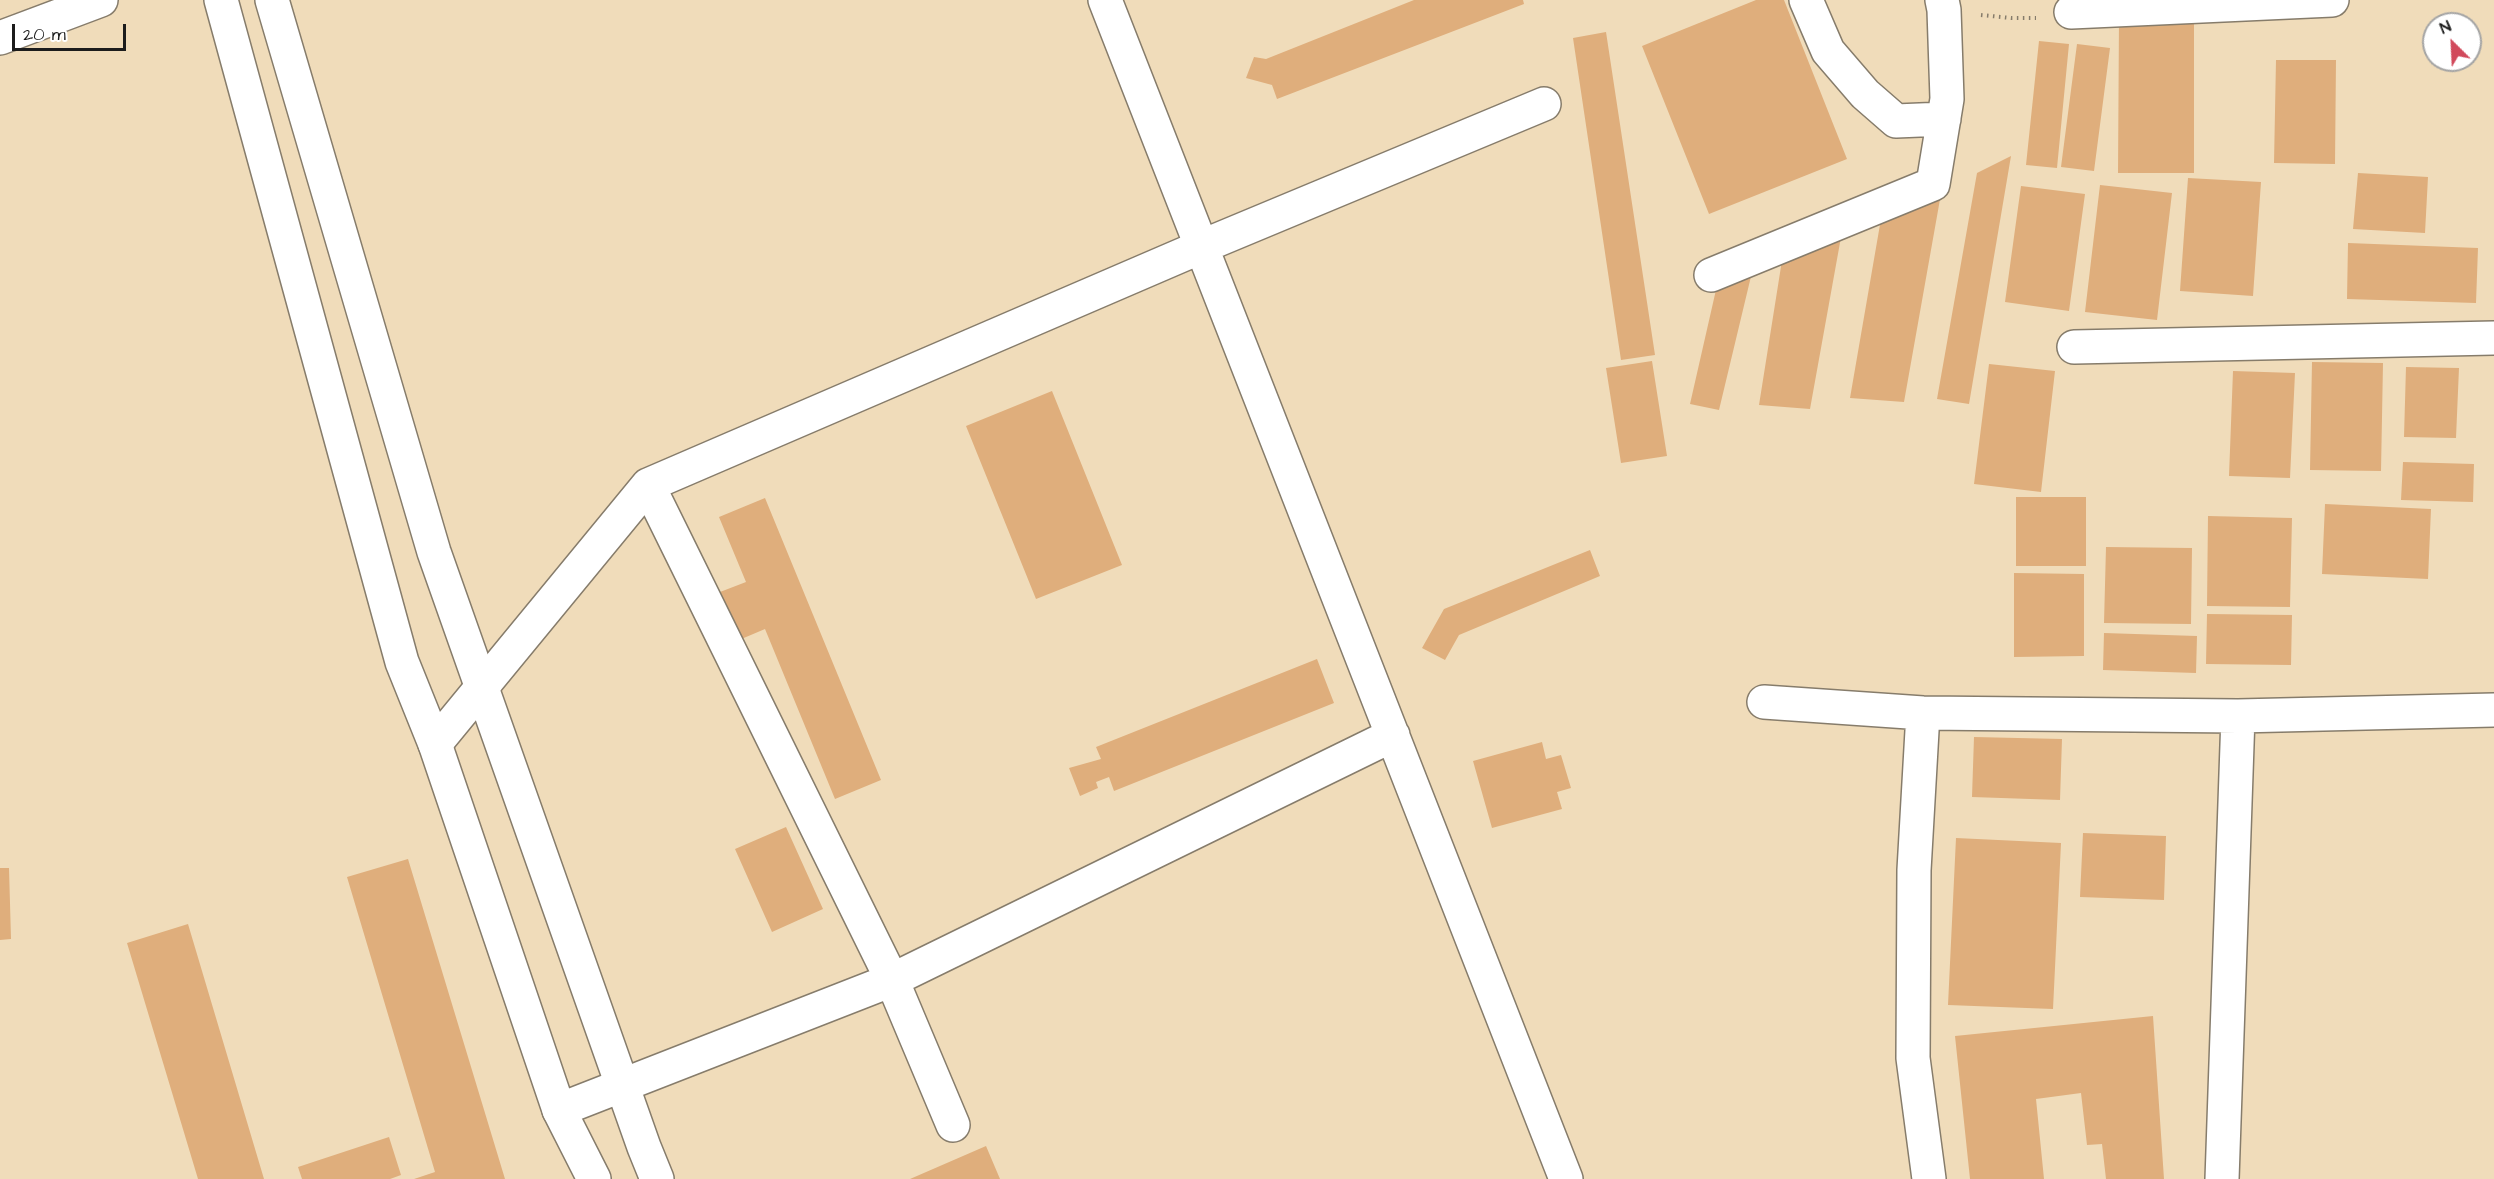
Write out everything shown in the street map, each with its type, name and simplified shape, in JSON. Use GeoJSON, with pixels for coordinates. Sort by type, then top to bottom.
{"type":"FeatureCollection","features":[{"type":"Feature","properties":{"kind":"street"},"geometry":{"type":"LineString","coordinates":[[0,38],[101,0]]}},
{"type":"Feature","properties":{"kind":"street"},"geometry":{"type":"LineString","coordinates":[[221,0],[402,662],[435,744],[559,1110],[594,1179]]}},
{"type":"Feature","properties":{"kind":"street"},"geometry":{"type":"LineString","coordinates":[[272,0],[434,552],[657,1179]]}},
{"type":"Feature","properties":{"kind":"street"},"geometry":{"type":"LineString","coordinates":[[1105,0],[1566,1179]]}},
{"type":"Feature","properties":{"kind":"street"},"geometry":{"type":"LineString","coordinates":[[1806,0],[1828,51],[1865,93],[1896,121],[1944,119]]}},
{"type":"Feature","properties":{"kind":"street"},"geometry":{"type":"LineString","coordinates":[[2071,12],[2332,0]]}},
{"type":"Feature","properties":{"kind":"street"},"geometry":{"type":"LineString","coordinates":[[1711,275],[1933,184],[1947,99],[1943,5]]}},
{"type":"Feature","properties":{"kind":"street"},"geometry":{"type":"LineString","coordinates":[[435,744],[648,484],[1203,246],[1544,104]]}},
{"type":"Feature","properties":{"kind":"street"},"geometry":{"type":"LineString","coordinates":[[2074,347],[2494,338]]}},
{"type":"Feature","properties":{"kind":"street"},"geometry":{"type":"LineString","coordinates":[[648,484],[892,981],[953,1125]]}},
{"type":"Feature","properties":{"kind":"street"},"geometry":{"type":"LineString","coordinates":[[1764,702],[1923,713],[2238,716],[2494,710]]}},
{"type":"Feature","properties":{"kind":"street"},"geometry":{"type":"LineString","coordinates":[[1923,713],[1914,870],[1913,1058],[1929,1179]]}},
{"type":"Feature","properties":{"kind":"street"},"geometry":{"type":"LineString","coordinates":[[2222,1179],[2238,716]]}},
{"type":"Feature","properties":{"kind":"street"},"geometry":{"type":"LineString","coordinates":[[559,1110],[892,981],[1393,735]]}},
{"type":"Feature","properties":{"kind":"path"},"geometry":{"type":"LineString","coordinates":[[1943,5],[2011,18],[2049,18],[2071,12]]}},
{"type":"Feature","properties":{"kind":"building"},"geometry":{"type":"Polygon","coordinates":[[[1414,0],[1523,0],[1524,4],[1277,99],[1272,85],[1246,78],[1254,57],[1266,59],[1414,0]]]}},
{"type":"Feature","properties":{"kind":"building"},"geometry":{"type":"Polygon","coordinates":[[[1756,0],[1784,0],[1847,159],[1709,214],[1642,46],[1756,0]]]}},
{"type":"Feature","properties":{"kind":"building"},"geometry":{"type":"Polygon","coordinates":[[[2119,18],[2194,18],[2194,173],[2118,173],[2119,18]]]}},
{"type":"Feature","properties":{"kind":"building"},"geometry":{"type":"Polygon","coordinates":[[[1606,32],[1655,355],[1621,360],[1573,38],[1606,32]]]}},
{"type":"Feature","properties":{"kind":"building"},"geometry":{"type":"Polygon","coordinates":[[[2039,41],[2069,44],[2057,168],[2026,165],[2039,41]]]}},
{"type":"Feature","properties":{"kind":"building"},"geometry":{"type":"Polygon","coordinates":[[[2077,44],[2110,48],[2094,171],[2061,167],[2077,44]]]}},
{"type":"Feature","properties":{"kind":"building"},"geometry":{"type":"Polygon","coordinates":[[[2276,60],[2336,60],[2335,164],[2274,163],[2276,60]]]}},
{"type":"Feature","properties":{"kind":"building"},"geometry":{"type":"Polygon","coordinates":[[[2011,156],[1969,404],[1937,399],[1977,173],[2011,156]]]}},
{"type":"Feature","properties":{"kind":"building"},"geometry":{"type":"Polygon","coordinates":[[[2358,173],[2428,177],[2425,233],[2353,229],[2358,173]]]}},
{"type":"Feature","properties":{"kind":"building"},"geometry":{"type":"Polygon","coordinates":[[[2188,178],[2261,182],[2253,296],[2180,291],[2188,178]]]}},
{"type":"Feature","properties":{"kind":"building"},"geometry":{"type":"Polygon","coordinates":[[[2100,185],[2172,193],[2157,320],[2085,312],[2100,185]]]}},
{"type":"Feature","properties":{"kind":"building"},"geometry":{"type":"Polygon","coordinates":[[[2021,186],[2085,194],[2069,311],[2005,302],[2021,186]]]}},
{"type":"Feature","properties":{"kind":"building"},"geometry":{"type":"Polygon","coordinates":[[[1942,188],[1904,402],[1850,398],[1882,213],[1942,188]]]}},
{"type":"Feature","properties":{"kind":"building"},"geometry":{"type":"Polygon","coordinates":[[[1843,226],[1810,409],[1759,405],[1783,254],[1843,226]]]}},
{"type":"Feature","properties":{"kind":"building"},"geometry":{"type":"Polygon","coordinates":[[[2348,243],[2478,248],[2476,303],[2347,299],[2348,243]]]}},
{"type":"Feature","properties":{"kind":"building"},"geometry":{"type":"Polygon","coordinates":[[[1753,268],[1719,410],[1690,404],[1718,281],[1753,268]]]}},
{"type":"Feature","properties":{"kind":"building"},"geometry":{"type":"Polygon","coordinates":[[[1652,361],[1667,456],[1621,463],[1606,368],[1652,361]]]}},
{"type":"Feature","properties":{"kind":"building"},"geometry":{"type":"Polygon","coordinates":[[[2312,362],[2383,363],[2381,471],[2310,470],[2312,362]]]}},
{"type":"Feature","properties":{"kind":"building"},"geometry":{"type":"Polygon","coordinates":[[[1989,364],[2055,371],[2041,492],[1974,484],[1989,364]]]}},
{"type":"Feature","properties":{"kind":"building"},"geometry":{"type":"Polygon","coordinates":[[[2406,367],[2459,368],[2456,438],[2404,437],[2406,367]]]}},
{"type":"Feature","properties":{"kind":"building"},"geometry":{"type":"Polygon","coordinates":[[[2233,371],[2295,373],[2290,478],[2229,476],[2233,371]]]}},
{"type":"Feature","properties":{"kind":"building"},"geometry":{"type":"Polygon","coordinates":[[[1052,391],[1122,565],[1036,599],[966,426],[1052,391]]]}},
{"type":"Feature","properties":{"kind":"building"},"geometry":{"type":"Polygon","coordinates":[[[2403,462],[2474,464],[2473,502],[2401,500],[2403,462]]]}},
{"type":"Feature","properties":{"kind":"building"},"geometry":{"type":"Polygon","coordinates":[[[2016,497],[2086,497],[2086,566],[2016,566],[2016,497]]]}},
{"type":"Feature","properties":{"kind":"building"},"geometry":{"type":"Polygon","coordinates":[[[765,498],[881,780],[835,799],[765,629],[739,640],[720,592],[746,582],[719,517],[765,498]]]}},
{"type":"Feature","properties":{"kind":"building"},"geometry":{"type":"Polygon","coordinates":[[[2325,504],[2431,509],[2428,579],[2322,574],[2325,504]]]}},
{"type":"Feature","properties":{"kind":"building"},"geometry":{"type":"Polygon","coordinates":[[[2208,516],[2292,518],[2290,607],[2207,606],[2208,516]]]}},
{"type":"Feature","properties":{"kind":"building"},"geometry":{"type":"Polygon","coordinates":[[[2106,547],[2192,548],[2191,624],[2104,623],[2106,547]]]}},
{"type":"Feature","properties":{"kind":"building"},"geometry":{"type":"Polygon","coordinates":[[[1590,550],[1600,576],[1459,635],[1445,660],[1422,648],[1444,609],[1590,550]]]}},
{"type":"Feature","properties":{"kind":"building"},"geometry":{"type":"Polygon","coordinates":[[[2014,573],[2084,574],[2084,656],[2014,657],[2014,573]]]}},
{"type":"Feature","properties":{"kind":"building"},"geometry":{"type":"Polygon","coordinates":[[[2207,614],[2292,615],[2291,665],[2206,664],[2207,614]]]}},
{"type":"Feature","properties":{"kind":"building"},"geometry":{"type":"Polygon","coordinates":[[[2104,633],[2197,636],[2196,673],[2103,670],[2104,633]]]}},
{"type":"Feature","properties":{"kind":"building"},"geometry":{"type":"Polygon","coordinates":[[[1317,659],[1334,703],[1114,791],[1109,777],[1096,782],[1098,788],[1080,796],[1069,768],[1101,759],[1096,747],[1317,659]]]}},
{"type":"Feature","properties":{"kind":"building"},"geometry":{"type":"Polygon","coordinates":[[[1974,737],[2062,739],[2060,800],[1972,797],[1974,737]]]}},
{"type":"Feature","properties":{"kind":"building"},"geometry":{"type":"Polygon","coordinates":[[[1542,742],[1546,759],[1561,755],[1571,788],[1557,792],[1562,809],[1492,828],[1473,761],[1542,742]]]}},
{"type":"Feature","properties":{"kind":"building"},"geometry":{"type":"Polygon","coordinates":[[[786,827],[823,909],[772,932],[735,849],[786,827]]]}},
{"type":"Feature","properties":{"kind":"building"},"geometry":{"type":"Polygon","coordinates":[[[2083,833],[2166,836],[2164,900],[2080,897],[2083,833]]]}},
{"type":"Feature","properties":{"kind":"building"},"geometry":{"type":"Polygon","coordinates":[[[1956,838],[2061,843],[2053,1009],[1948,1005],[1956,838]]]}},
{"type":"Feature","properties":{"kind":"building"},"geometry":{"type":"Polygon","coordinates":[[[408,859],[505,1179],[414,1179],[435,1172],[347,877],[408,859]]]}},
{"type":"Feature","properties":{"kind":"building"},"geometry":{"type":"Polygon","coordinates":[[[0,868],[9,868],[11,939],[0,940],[0,868]]]}},
{"type":"Feature","properties":{"kind":"building"},"geometry":{"type":"Polygon","coordinates":[[[188,924],[264,1179],[198,1179],[127,943],[188,924]]]}},
{"type":"Feature","properties":{"kind":"building"},"geometry":{"type":"Polygon","coordinates":[[[2153,1016],[2164,1179],[2106,1179],[2102,1144],[2087,1145],[2081,1093],[2036,1099],[2044,1179],[1970,1179],[1955,1036],[2153,1016]]]}},
{"type":"Feature","properties":{"kind":"building"},"geometry":{"type":"Polygon","coordinates":[[[389,1137],[401,1175],[390,1179],[302,1179],[298,1167],[389,1137]]]}},
{"type":"Feature","properties":{"kind":"building"},"geometry":{"type":"Polygon","coordinates":[[[986,1146],[1000,1179],[910,1179],[986,1146]]]}}]}
